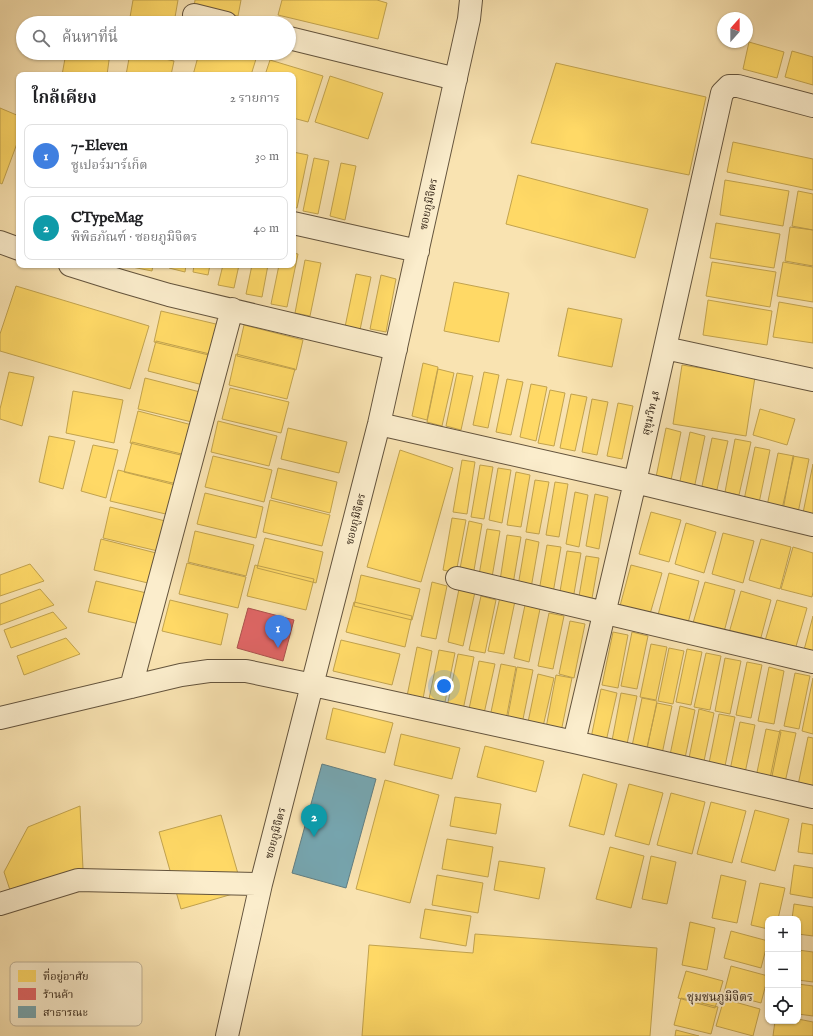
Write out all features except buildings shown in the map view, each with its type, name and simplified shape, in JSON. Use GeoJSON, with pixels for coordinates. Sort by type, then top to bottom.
{"type":"FeatureCollection","features":[{"type":"Feature","properties":{"kind":"street","name":"ซอยภูมิจิตร"},"geometry":{"type":"LineString","coordinates":[[227,1036],[261,884],[379,424],[456,79],[469,19],[471,0]]}},
{"type":"Feature","properties":{"kind":"street"},"geometry":{"type":"LineString","coordinates":[[194,15],[198,16]]}},
{"type":"Feature","properties":{"kind":"street"},"geometry":{"type":"LineString","coordinates":[[296,40],[456,79]]}},
{"type":"Feature","properties":{"kind":"street","name":"สุขุมวิท 48"},"geometry":{"type":"LineString","coordinates":[[574,742],[635,482],[722,93],[728,86],[738,86],[813,106]]}},
{"type":"Feature","properties":{"kind":"street"},"geometry":{"type":"LineString","coordinates":[[296,224],[418,251]]}},
{"type":"Feature","properties":{"kind":"street"},"geometry":{"type":"LineString","coordinates":[[0,242],[16,247]]}},
{"type":"Feature","properties":{"kind":"street"},"geometry":{"type":"LineString","coordinates":[[80,268],[170,295],[396,349]]}},
{"type":"Feature","properties":{"kind":"street"},"geometry":{"type":"LineString","coordinates":[[131,687],[232,309]]}},
{"type":"Feature","properties":{"kind":"street"},"geometry":{"type":"LineString","coordinates":[[665,348],[813,380]]}},
{"type":"Feature","properties":{"kind":"street"},"geometry":{"type":"LineString","coordinates":[[379,424],[635,482],[813,525]]}},
{"type":"Feature","properties":{"kind":"street"},"geometry":{"type":"LineString","coordinates":[[457,578],[813,662]]}},
{"type":"Feature","properties":{"kind":"street"},"geometry":{"type":"LineString","coordinates":[[0,718],[181,675],[209,671],[246,671],[313,684],[813,797]]}},
{"type":"Feature","properties":{"kind":"street"},"geometry":{"type":"LineString","coordinates":[[0,904],[78,880],[261,884]]}},
{"type":"Feature","properties":{"kind":"place","name":"7-Eleven"},"geometry":{"type":"Point","coordinates":[278,648]}},
{"type":"Feature","properties":{"kind":"place","name":"CTypeMag"},"geometry":{"type":"Point","coordinates":[314,837]}},
{"type":"Feature","properties":{"kind":"district","name":"ชุมชนภูมิจิตร"},"geometry":{"type":"Point","coordinates":[720,997]}}]}
